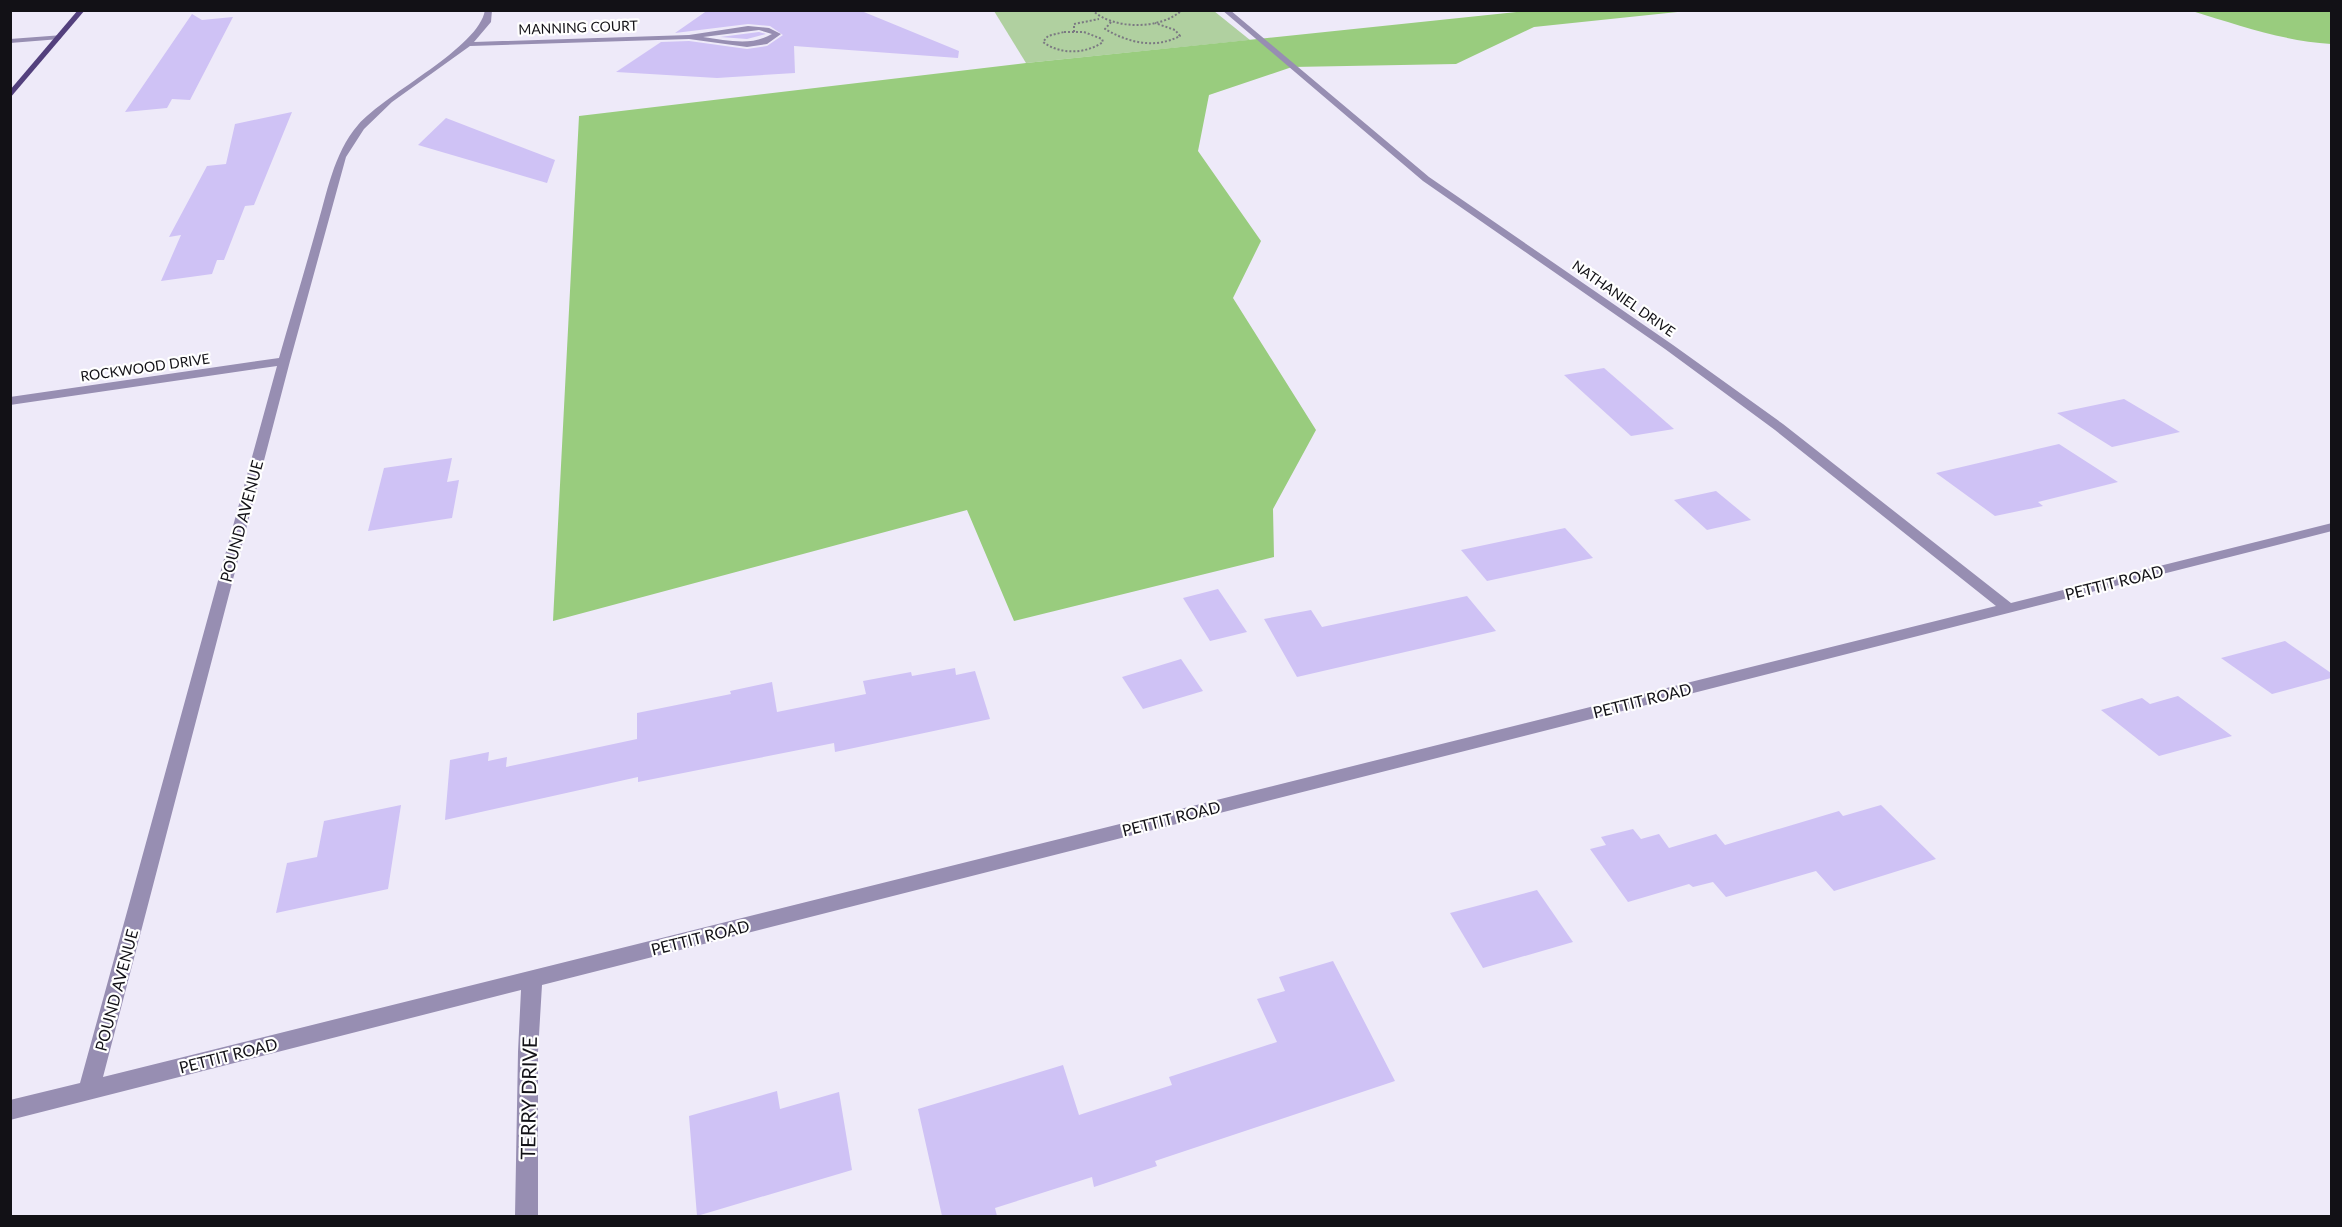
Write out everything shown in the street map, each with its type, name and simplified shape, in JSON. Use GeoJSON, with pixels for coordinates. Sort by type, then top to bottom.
{"type":"FeatureCollection","features":[{"type":"Feature","properties":{"kind":"main road"},"geometry":{"type":"LineString","coordinates":[[10,96],[82,10]]}},
{"type":"Feature","properties":{"kind":"street","name":"POUND AVENUE"},"geometry":{"type":"LineString","coordinates":[[89,1090],[284,361],[342,157],[361,127],[389,100],[468,44],[487,22],[489,10]]}},
{"type":"Feature","properties":{"kind":"street","name":"NATHANIEL DRIVE"},"geometry":{"type":"LineString","coordinates":[[1225,10],[1426,179],[1752,407],[2008,608]]}},
{"type":"Feature","properties":{"kind":"street","name":"MANNING COURT"},"geometry":{"type":"LineString","coordinates":[[468,44],[689,37],[755,28],[770,29],[777,34],[764,42],[747,45],[689,37]]}},
{"type":"Feature","properties":{"kind":"street"},"geometry":{"type":"LineString","coordinates":[[10,41],[60,37]]}},
{"type":"Feature","properties":{"kind":"street","name":"ROCKWOOD DRIVE"},"geometry":{"type":"LineString","coordinates":[[10,402],[284,361]]}},
{"type":"Feature","properties":{"kind":"street","name":"PETTIT ROAD"},"geometry":{"type":"LineString","coordinates":[[10,1110],[2331,527]]}},
{"type":"Feature","properties":{"kind":"street","name":"TERRY DRIVE"},"geometry":{"type":"LineString","coordinates":[[527,1216],[528,1052],[532,979]]}},
{"type":"Feature","properties":{"kind":"path"},"geometry":{"type":"LineString","coordinates":[[1092,10],[1100,18]]}},
{"type":"Feature","properties":{"kind":"path"},"geometry":{"type":"LineString","coordinates":[[1155,23],[1177,17],[1182,10]]}},
{"type":"Feature","properties":{"kind":"path"},"geometry":{"type":"LineString","coordinates":[[1074,32],[1074,24],[1100,18],[1111,21],[1155,23],[1175,30],[1180,36],[1168,41],[1135,42],[1105,29],[1111,21]]}},
{"type":"Feature","properties":{"kind":"path"},"geometry":{"type":"LineString","coordinates":[[1074,32],[1098,36],[1103,42],[1095,47],[1067,51],[1050,48],[1043,42],[1048,36],[1074,32]]}},
{"type":"Feature","properties":{"kind":"green space"},"geometry":{"type":"Polygon","coordinates":[[[994,11],[1214,11],[1250,40],[1026,63],[994,11]]]}},
{"type":"Feature","properties":{"kind":"green space"},"geometry":{"type":"Polygon","coordinates":[[[1527,11],[1687,11],[1534,27],[1456,64],[1292,67],[1209,95],[1198,151],[1261,241],[1233,298],[1316,430],[1273,509],[1274,557],[1014,621],[967,510],[553,621],[579,116],[1026,63],[1527,11]]]}},
{"type":"Feature","properties":{"kind":"green space"},"geometry":{"type":"Polygon","coordinates":[[[2192,11],[2331,11],[2331,44],[2278,36],[2192,11]]]}},
{"type":"Feature","properties":{"kind":"building"},"geometry":{"type":"Polygon","coordinates":[[[708,10],[859,10],[959,51],[958,58],[794,46],[795,73],[717,78],[616,72],[661,42],[689,41],[747,49],[767,46],[783,35],[770,26],[748,24],[675,33],[708,10]]]}},
{"type":"Feature","properties":{"kind":"building"},"geometry":{"type":"Polygon","coordinates":[[[192,14],[202,20],[233,17],[190,100],[172,99],[167,108],[125,112],[192,14]]]}},
{"type":"Feature","properties":{"kind":"building"},"geometry":{"type":"Polygon","coordinates":[[[759,32],[766,34],[747,39],[720,37],[759,32]]]}},
{"type":"Feature","properties":{"kind":"building"},"geometry":{"type":"Polygon","coordinates":[[[292,112],[254,205],[245,206],[224,260],[217,260],[212,274],[161,281],[181,235],[169,237],[207,166],[226,164],[235,124],[292,112]]]}},
{"type":"Feature","properties":{"kind":"building"},"geometry":{"type":"Polygon","coordinates":[[[446,118],[555,160],[547,183],[418,145],[446,118]]]}},
{"type":"Feature","properties":{"kind":"building"},"geometry":{"type":"Polygon","coordinates":[[[1604,368],[1674,429],[1631,436],[1564,375],[1604,368]]]}},
{"type":"Feature","properties":{"kind":"building"},"geometry":{"type":"Polygon","coordinates":[[[2124,399],[2180,432],[2112,447],[2057,413],[2124,399]]]}},
{"type":"Feature","properties":{"kind":"building"},"geometry":{"type":"Polygon","coordinates":[[[2059,444],[2118,482],[2038,502],[2043,506],[1995,516],[1936,473],[2059,444]]]}},
{"type":"Feature","properties":{"kind":"building"},"geometry":{"type":"Polygon","coordinates":[[[452,458],[447,482],[459,480],[452,518],[368,531],[384,468],[452,458]]]}},
{"type":"Feature","properties":{"kind":"building"},"geometry":{"type":"Polygon","coordinates":[[[1716,491],[1751,520],[1707,530],[1674,500],[1716,491]]]}},
{"type":"Feature","properties":{"kind":"building"},"geometry":{"type":"Polygon","coordinates":[[[1565,528],[1593,558],[1487,581],[1461,550],[1565,528]]]}},
{"type":"Feature","properties":{"kind":"building"},"geometry":{"type":"Polygon","coordinates":[[[1218,589],[1247,632],[1210,641],[1183,598],[1218,589]]]}},
{"type":"Feature","properties":{"kind":"building"},"geometry":{"type":"Polygon","coordinates":[[[1467,596],[1496,631],[1297,677],[1264,619],[1311,610],[1322,627],[1467,596]]]}},
{"type":"Feature","properties":{"kind":"building"},"geometry":{"type":"Polygon","coordinates":[[[2285,641],[2331,673],[2331,678],[2272,694],[2221,658],[2285,641]]]}},
{"type":"Feature","properties":{"kind":"building"},"geometry":{"type":"Polygon","coordinates":[[[1181,659],[1203,691],[1143,709],[1122,677],[1181,659]]]}},
{"type":"Feature","properties":{"kind":"building"},"geometry":{"type":"Polygon","coordinates":[[[955,668],[956,675],[975,671],[990,719],[835,752],[834,743],[638,782],[638,777],[445,820],[450,760],[489,752],[488,761],[507,757],[506,767],[637,739],[637,713],[731,694],[730,691],[772,682],[777,712],[866,694],[863,681],[911,672],[912,676],[955,668]]]}},
{"type":"Feature","properties":{"kind":"building"},"geometry":{"type":"Polygon","coordinates":[[[2178,696],[2232,736],[2159,756],[2101,710],[2142,698],[2150,704],[2178,696]]]}},
{"type":"Feature","properties":{"kind":"building"},"geometry":{"type":"Polygon","coordinates":[[[401,805],[388,889],[276,913],[287,863],[317,857],[324,821],[401,805]]]}},
{"type":"Feature","properties":{"kind":"building"},"geometry":{"type":"Polygon","coordinates":[[[1881,805],[1936,859],[1834,891],[1816,871],[1726,897],[1713,882],[1693,887],[1689,884],[1628,902],[1590,849],[1606,845],[1601,837],[1633,829],[1641,839],[1659,834],[1669,848],[1716,834],[1725,845],[1839,811],[1843,816],[1881,805]]]}},
{"type":"Feature","properties":{"kind":"building"},"geometry":{"type":"Polygon","coordinates":[[[1537,890],[1573,942],[1483,968],[1450,913],[1537,890]]]}},
{"type":"Feature","properties":{"kind":"building"},"geometry":{"type":"Polygon","coordinates":[[[1333,961],[1395,1081],[1155,1161],[1157,1166],[1094,1187],[1092,1177],[995,1208],[997,1216],[942,1216],[918,1109],[1063,1065],[1079,1115],[1172,1085],[1169,1077],[1277,1042],[1257,999],[1285,991],[1279,977],[1333,961]]]}},
{"type":"Feature","properties":{"kind":"building"},"geometry":{"type":"Polygon","coordinates":[[[777,1091],[780,1109],[839,1092],[852,1170],[697,1216],[689,1116],[777,1091]]]}}]}
